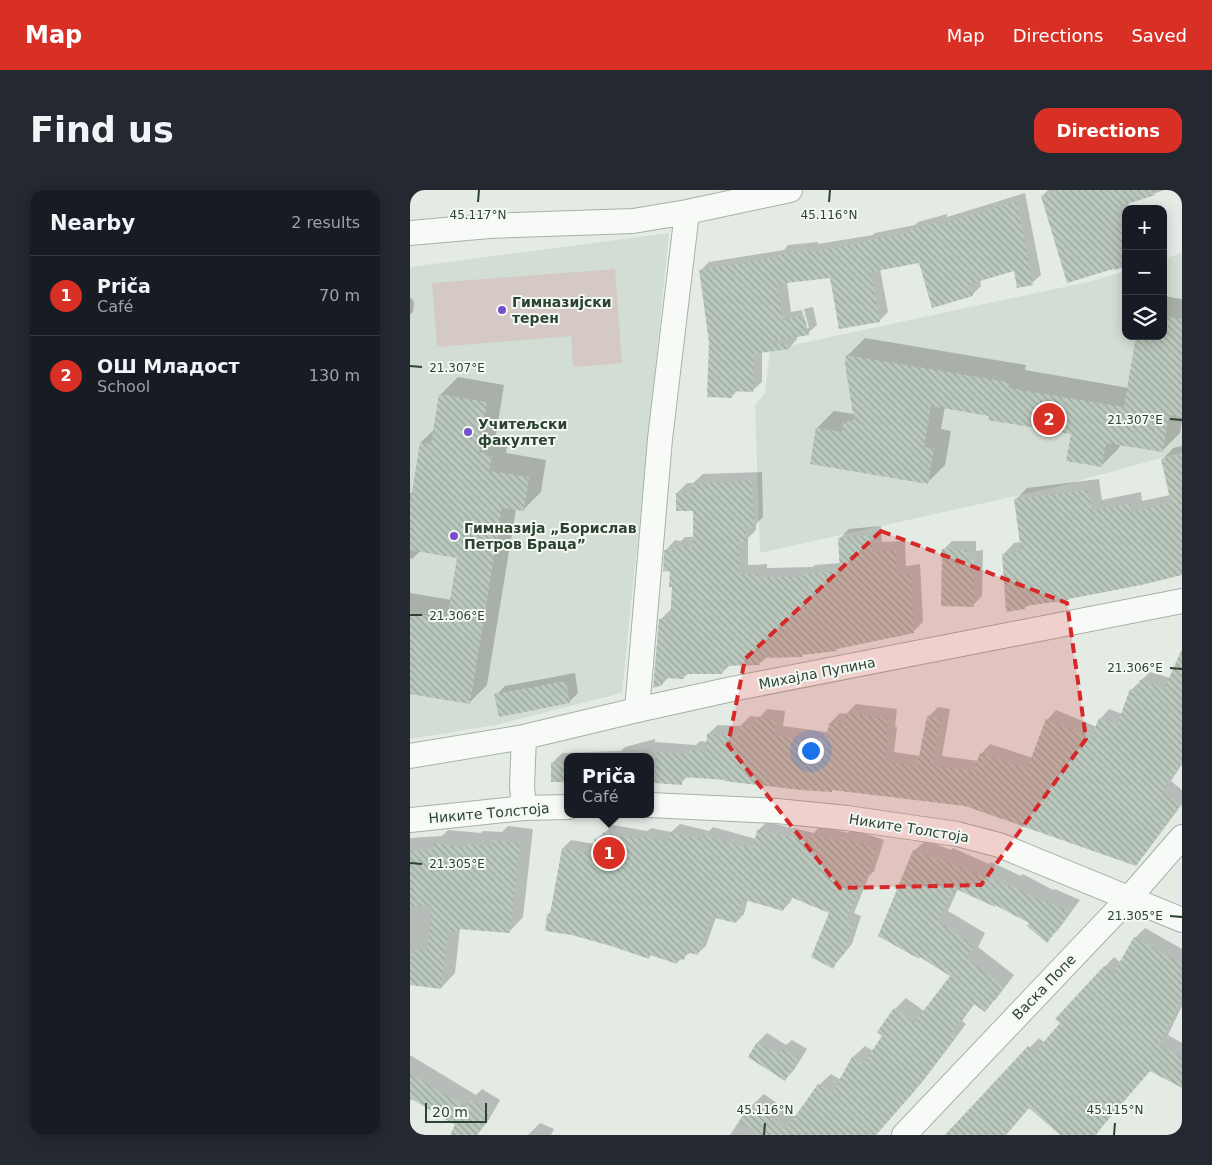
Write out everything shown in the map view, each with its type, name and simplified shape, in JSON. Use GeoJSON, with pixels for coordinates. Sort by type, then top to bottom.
{"type":"FeatureCollection","features":[{"type":"Feature","properties":{"kind":"street"},"geometry":{"type":"LineString","coordinates":[[410,233],[490,226],[633,221],[687,212],[790,190]]}},
{"type":"Feature","properties":{"kind":"street"},"geometry":{"type":"LineString","coordinates":[[636,710],[660,439],[687,212]]}},
{"type":"Feature","properties":{"kind":"street","name":"Михајла Пупина"},"geometry":{"type":"LineString","coordinates":[[410,756],[524,737],[636,710],[1182,601]]}},
{"type":"Feature","properties":{"kind":"street"},"geometry":{"type":"LineString","coordinates":[[524,737],[522,786],[524,808]]}},
{"type":"Feature","properties":{"kind":"street","name":"Никите Толстоја"},"geometry":{"type":"LineString","coordinates":[[654,805],[777,811],[917,826],[957,834],[999,845],[1182,920]]}},
{"type":"Feature","properties":{"kind":"street","name":"Никите Толстоја"},"geometry":{"type":"LineString","coordinates":[[410,820],[524,808],[564,807]]}},
{"type":"Feature","properties":{"kind":"street","name":"Васка Попе"},"geometry":{"type":"LineString","coordinates":[[904,1135],[1129,898],[1182,837]]}},
{"type":"Feature","properties":{"kind":"highlighted area"},"geometry":{"type":"Polygon","coordinates":[[[881,531],[1067,603],[1086,739],[981,885],[840,888],[728,745],[745,659],[881,531]]]}},
{"type":"Feature","properties":{"kind":"shaded area"},"geometry":{"type":"Polygon","coordinates":[[[669,233],[622,693],[495,725],[410,739],[410,267],[669,233]]]}},
{"type":"Feature","properties":{"kind":"shaded area"},"geometry":{"type":"Polygon","coordinates":[[[1182,253],[1182,452],[1056,487],[760,553],[755,405],[765,393],[770,350],[1092,281],[1122,272],[1122,340],[1167,340],[1167,258],[1182,253]]]}},
{"type":"Feature","properties":{"kind":"shaded area","name":"Гимназијски терен"},"geometry":{"type":"Polygon","coordinates":[[[615,269],[622,363],[573,367],[571,336],[437,347],[432,283],[615,269]]]}},
{"type":"Feature","properties":{"kind":"building"},"geometry":{"type":"Polygon","coordinates":[[[1058,190],[1154,190],[1155,195],[1118,207],[1122,228],[1122,266],[1067,283],[1041,196],[1058,190]]]}},
{"type":"Feature","properties":{"kind":"building"},"geometry":{"type":"Polygon","coordinates":[[[1017,201],[1033,285],[1017,288],[1014,271],[970,284],[973,296],[932,308],[919,263],[871,272],[880,322],[839,329],[830,278],[777,284],[783,320],[804,315],[809,335],[768,342],[789,345],[789,349],[754,354],[753,392],[732,391],[732,398],[707,397],[709,342],[699,270],[778,257],[778,254],[810,250],[810,252],[909,233],[908,230],[938,222],[939,225],[1017,201]]]}},
{"type":"Feature","properties":{"kind":"building"},"geometry":{"type":"Polygon","coordinates":[[[1167,317],[1182,319],[1182,417],[1169,415],[1163,452],[1106,443],[1102,467],[1066,461],[1071,434],[988,420],[989,416],[931,406],[924,447],[934,448],[928,484],[810,464],[816,428],[842,432],[843,422],[854,420],[845,364],[846,355],[1009,382],[1009,388],[1124,407],[1135,340],[1167,340],[1167,317]]]}},
{"type":"Feature","properties":{"kind":"building","name":"Гимназија „Борислав Петров Браца”"},"geometry":{"type":"Polygon","coordinates":[[[439,394],[487,402],[479,452],[492,456],[489,471],[529,477],[524,511],[502,508],[470,704],[410,694],[410,613],[447,619],[457,558],[410,550],[410,505],[420,442],[431,444],[439,394]]]}},
{"type":"Feature","properties":{"kind":"building"},"geometry":{"type":"Polygon","coordinates":[[[1182,454],[1182,575],[1069,600],[1025,606],[1025,609],[1006,612],[1002,554],[1021,551],[1014,499],[1088,490],[1092,511],[1130,503],[1131,512],[1171,503],[1161,459],[1182,454]]]}},
{"type":"Feature","properties":{"kind":"building"},"geometry":{"type":"Polygon","coordinates":[[[752,481],[754,528],[746,528],[746,542],[739,542],[739,574],[758,573],[758,578],[804,576],[804,574],[840,571],[838,538],[871,535],[873,552],[896,550],[897,575],[911,574],[914,633],[837,649],[837,651],[802,655],[802,657],[760,658],[760,665],[723,666],[722,674],[684,674],[684,679],[663,678],[663,685],[653,688],[659,619],[670,620],[672,587],[669,587],[670,572],[663,571],[664,550],[674,550],[674,546],[693,547],[693,511],[676,511],[676,493],[692,493],[692,483],[752,481]]]}},
{"type":"Feature","properties":{"kind":"building"},"geometry":{"type":"Polygon","coordinates":[[[942,549],[967,550],[968,559],[974,559],[974,607],[941,606],[942,549]]]}},
{"type":"Feature","properties":{"kind":"building"},"geometry":{"type":"Polygon","coordinates":[[[1182,649],[1182,762],[1162,791],[1180,805],[1136,866],[965,806],[832,790],[832,792],[801,790],[725,780],[682,777],[682,785],[654,783],[656,752],[689,754],[689,750],[706,751],[707,734],[739,736],[740,725],[755,726],[756,718],[776,720],[774,735],[819,742],[820,736],[827,737],[829,723],[844,724],[845,713],[888,718],[885,761],[917,766],[927,716],[941,718],[933,766],[974,771],[980,753],[1027,769],[1046,719],[1091,738],[1099,718],[1117,725],[1130,689],[1136,691],[1140,680],[1164,689],[1182,649]]]}},
{"type":"Feature","properties":{"kind":"building"},"geometry":{"type":"Polygon","coordinates":[[[566,681],[570,703],[499,717],[494,694],[566,681]]]}},
{"type":"Feature","properties":{"kind":"building"},"geometry":{"type":"Polygon","coordinates":[[[551,762],[564,762],[564,782],[551,782],[551,762]]]}},
{"type":"Feature","properties":{"kind":"building"},"geometry":{"type":"Polygon","coordinates":[[[757,830],[809,841],[810,834],[841,842],[843,837],[876,849],[866,881],[863,880],[846,921],[853,924],[844,954],[841,953],[833,969],[811,957],[829,913],[788,896],[783,911],[742,899],[736,923],[711,917],[698,955],[687,952],[684,960],[679,958],[677,964],[650,955],[649,959],[572,935],[545,931],[562,848],[592,853],[595,839],[602,840],[603,832],[640,839],[641,836],[668,841],[670,832],[702,839],[704,835],[753,849],[757,830]]]}},
{"type":"Feature","properties":{"kind":"building"},"geometry":{"type":"Polygon","coordinates":[[[493,840],[520,843],[510,933],[458,929],[458,932],[448,931],[441,989],[410,985],[410,962],[413,949],[427,951],[432,906],[410,907],[410,851],[432,850],[433,843],[467,847],[468,844],[492,846],[493,840]]]}},
{"type":"Feature","properties":{"kind":"building"},"geometry":{"type":"Polygon","coordinates":[[[913,850],[940,861],[941,858],[1009,887],[1010,885],[1041,901],[1043,900],[1070,912],[1047,943],[1027,926],[1029,923],[995,905],[995,907],[956,889],[955,893],[952,892],[938,922],[974,945],[967,959],[1004,987],[985,1012],[974,1004],[951,1033],[956,1037],[912,1094],[876,1135],[758,1135],[739,1121],[752,1105],[786,1129],[818,1084],[832,1093],[852,1057],[863,1064],[882,1036],[877,1032],[894,1008],[914,1023],[950,976],[920,957],[919,959],[878,936],[913,850]]]}},
{"type":"Feature","properties":{"kind":"building"},"geometry":{"type":"Polygon","coordinates":[[[1134,937],[1182,964],[1182,998],[1159,1045],[1182,1057],[1182,1088],[1150,1071],[1095,1135],[1060,1135],[1029,1108],[1005,1135],[945,1135],[1028,1046],[1035,1052],[1060,1023],[1055,1019],[1104,966],[1113,974],[1134,937]]]}},
{"type":"Feature","properties":{"kind":"building"},"geometry":{"type":"Polygon","coordinates":[[[757,1042],[778,1054],[782,1048],[799,1058],[785,1081],[748,1057],[757,1042]]]}},
{"type":"Feature","properties":{"kind":"building"},"geometry":{"type":"Polygon","coordinates":[[[410,1074],[466,1107],[470,1100],[490,1112],[477,1135],[450,1135],[455,1125],[410,1098],[410,1074]]]}},
{"type":"Feature","properties":{"kind":"place","name":"Гимназијски терен"},"geometry":{"type":"Point","coordinates":[502,310]}},
{"type":"Feature","properties":{"kind":"place","name":"ОШ Младост"},"geometry":{"type":"Point","coordinates":[1049,419]}},
{"type":"Feature","properties":{"kind":"place","name":"Учитељски факултет"},"geometry":{"type":"Point","coordinates":[468,432]}},
{"type":"Feature","properties":{"kind":"place","name":"Гимназија „Борислав Петров Браца”"},"geometry":{"type":"Point","coordinates":[454,536]}},
{"type":"Feature","properties":{"kind":"place","name":"Priča"},"geometry":{"type":"Point","coordinates":[609,853]}}]}
